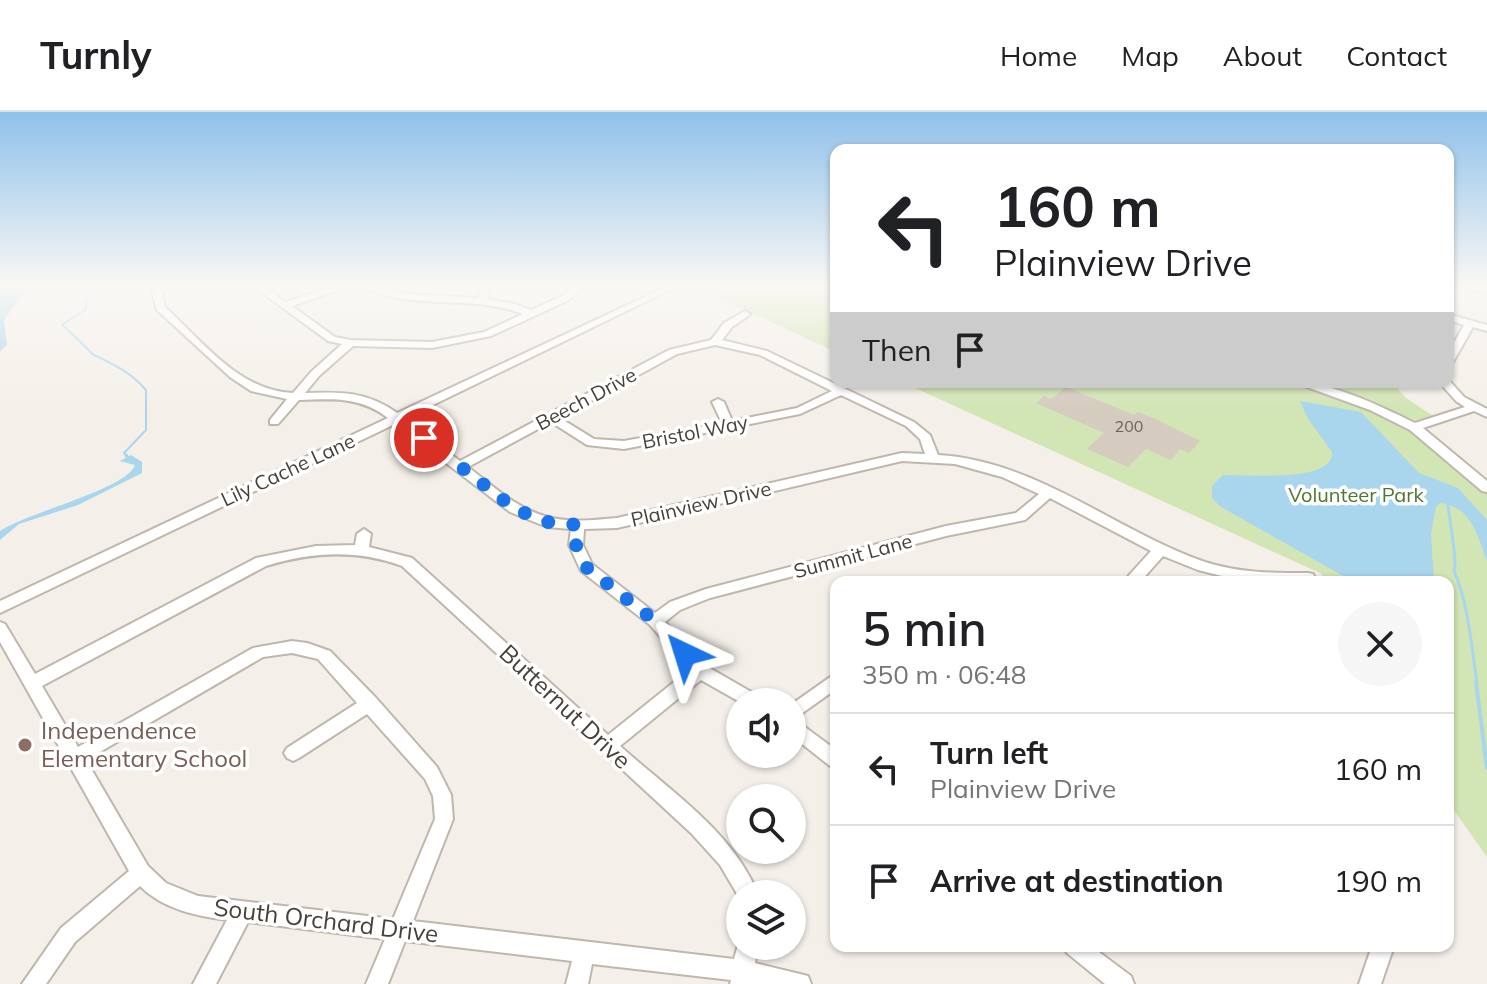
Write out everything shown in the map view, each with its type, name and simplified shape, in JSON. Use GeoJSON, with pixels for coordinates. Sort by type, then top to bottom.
{"type":"FeatureCollection","features":[{"type":"Feature","properties":{"kind":"street","name":"Plainview Drive"},"geometry":{"type":"LineString","coordinates":[[181,327],[245,383],[269,392],[366,399],[397,418],[515,509],[547,522],[578,525],[617,523],[902,457],[932,456],[984,465],[1161,548],[1213,569],[1243,576]]}},
{"type":"Feature","properties":{"kind":"street"},"geometry":{"type":"LineString","coordinates":[[311,327],[321,334],[350,343],[453,346],[503,327]]}},
{"type":"Feature","properties":{"kind":"street","name":"Lily Cache Lane"},"geometry":{"type":"LineString","coordinates":[[0,607],[591,327]]}},
{"type":"Feature","properties":{"kind":"street"},"geometry":{"type":"LineString","coordinates":[[727,327],[715,342],[763,353],[830,386]]}},
{"type":"Feature","properties":{"kind":"street"},"geometry":{"type":"LineString","coordinates":[[1454,351],[1468,327]]}},
{"type":"Feature","properties":{"kind":"street","name":"Beech Drive"},"geometry":{"type":"LineString","coordinates":[[461,466],[673,352],[715,342]]}},
{"type":"Feature","properties":{"kind":"street"},"geometry":{"type":"LineString","coordinates":[[274,422],[350,343]]}},
{"type":"Feature","properties":{"kind":"street"},"geometry":{"type":"LineString","coordinates":[[834,388],[917,429],[926,438],[932,456]]}},
{"type":"Feature","properties":{"kind":"street"},"geometry":{"type":"LineString","coordinates":[[1316,388],[1374,408],[1414,427],[1487,488]]}},
{"type":"Feature","properties":{"kind":"street"},"geometry":{"type":"LineString","coordinates":[[1450,388],[1473,408],[1487,414]]}},
{"type":"Feature","properties":{"kind":"street","name":"Bristol Way"},"geometry":{"type":"LineString","coordinates":[[552,418],[591,442],[605,446],[624,445],[800,411],[840,391]]}},
{"type":"Feature","properties":{"kind":"street"},"geometry":{"type":"LineString","coordinates":[[718,402],[729,426]]}},
{"type":"Feature","properties":{"kind":"street"},"geometry":{"type":"LineString","coordinates":[[1414,427],[1473,408]]}},
{"type":"Feature","properties":{"kind":"street","name":"Summit Lane"},"geometry":{"type":"LineString","coordinates":[[655,621],[675,606],[706,594],[946,531],[1020,517],[1048,493]]}},
{"type":"Feature","properties":{"kind":"street"},"geometry":{"type":"LineString","coordinates":[[578,525],[576,545],[586,567],[655,621],[700,671],[730,688]]}},
{"type":"Feature","properties":{"kind":"street","name":"Butternut Drive"},"geometry":{"type":"LineString","coordinates":[[33,683],[261,562],[285,554],[362,542],[407,562],[718,848],[738,870],[742,880]]}},
{"type":"Feature","properties":{"kind":"street"},"geometry":{"type":"LineString","coordinates":[[1137,576],[1161,548]]}},
{"type":"Feature","properties":{"kind":"street","name":"South Orchard Drive"},"geometry":{"type":"LineString","coordinates":[[0,628],[141,873],[159,891],[198,906],[400,929],[800,984]]}},
{"type":"Feature","properties":{"kind":"street"},"geometry":{"type":"LineString","coordinates":[[74,758],[259,652],[296,640],[324,655],[431,773],[442,795],[444,819],[377,984]]}},
{"type":"Feature","properties":{"kind":"street"},"geometry":{"type":"LineString","coordinates":[[608,746],[700,671]]}},
{"type":"Feature","properties":{"kind":"street"},"geometry":{"type":"LineString","coordinates":[[806,702],[830,684]]}},
{"type":"Feature","properties":{"kind":"street"},"geometry":{"type":"LineString","coordinates":[[293,753],[370,703]]}},
{"type":"Feature","properties":{"kind":"street"},"geometry":{"type":"LineString","coordinates":[[806,737],[830,755]]}},
{"type":"Feature","properties":{"kind":"street"},"geometry":{"type":"LineString","coordinates":[[33,984],[68,935],[141,873]]}},
{"type":"Feature","properties":{"kind":"street"},"geometry":{"type":"LineString","coordinates":[[204,984],[243,911]]}},
{"type":"Feature","properties":{"kind":"street"},"geometry":{"type":"LineString","coordinates":[[1082,952],[1123,984]]}},
{"type":"Feature","properties":{"kind":"street"},"geometry":{"type":"LineString","coordinates":[[1370,984],[1381,952]]}},
{"type":"Feature","properties":{"kind":"street"},"geometry":{"type":"LineString","coordinates":[[577,984],[584,954]]}},
{"type":"Feature","properties":{"kind":"green space"},"geometry":{"type":"Polygon","coordinates":[[[781,327],[830,327],[830,349],[781,327]]]}},
{"type":"Feature","properties":{"kind":"green space","name":"Volunteer Park"},"geometry":{"type":"Polygon","coordinates":[[[915,388],[1311,388],[1398,418],[1428,436],[1487,493],[1487,857],[1454,810],[1454,576],[1322,574],[915,388]]]}},
{"type":"Feature","properties":{"kind":"green space"},"geometry":{"type":"Polygon","coordinates":[[[1331,388],[1397,388],[1433,416],[1416,420],[1331,388]]]}},
{"type":"Feature","properties":{"kind":"water"},"geometry":{"type":"Polygon","coordinates":[[[0,327],[5,327],[7,345],[0,351],[0,327]]]}},
{"type":"Feature","properties":{"kind":"water"},"geometry":{"type":"Polygon","coordinates":[[[1300,401],[1361,412],[1419,473],[1458,488],[1487,520],[1487,561],[1466,516],[1451,505],[1440,503],[1436,507],[1431,534],[1434,576],[1343,576],[1221,507],[1212,498],[1212,486],[1223,475],[1304,473],[1329,462],[1332,452],[1307,417],[1300,401]]]}},
{"type":"Feature","properties":{"kind":"water"},"geometry":{"type":"Polygon","coordinates":[[[131,455],[142,462],[142,473],[78,505],[19,524],[0,540],[0,531],[13,524],[96,492],[128,474],[135,465],[120,461],[131,455]]]}},
{"type":"Feature","properties":{"kind":"building"},"geometry":{"type":"Polygon","coordinates":[[[1068,388],[1134,415],[1138,412],[1153,418],[1200,441],[1189,453],[1180,449],[1171,460],[1146,449],[1128,467],[1087,449],[1104,433],[1036,403],[1044,396],[1051,399],[1068,388]]]}},
{"type":"Feature","properties":{"kind":"waterway"},"geometry":{"type":"LineString","coordinates":[[64,327],[94,355],[128,374],[146,390],[146,430],[124,453],[127,457]]}},
{"type":"Feature","properties":{"kind":"waterway"},"geometry":{"type":"LineString","coordinates":[[126,455],[129,459]]}},
{"type":"Feature","properties":{"kind":"waterway"},"geometry":{"type":"LineString","coordinates":[[1448,504],[1454,571],[1466,611],[1477,684]]}},
{"type":"Feature","properties":{"kind":"waterway"},"geometry":{"type":"LineString","coordinates":[[1476,682],[1487,768]]}},
{"type":"Feature","properties":{"kind":"place","name":"Independence Elementary School"},"geometry":{"type":"Point","coordinates":[25,745]}},
{"type":"Feature","properties":{"kind":"route"},"geometry":{"type":"LineString","coordinates":[[424,438],[515,509],[547,522],[578,525],[576,545],[586,567],[655,621],[685,654]]}}]}
